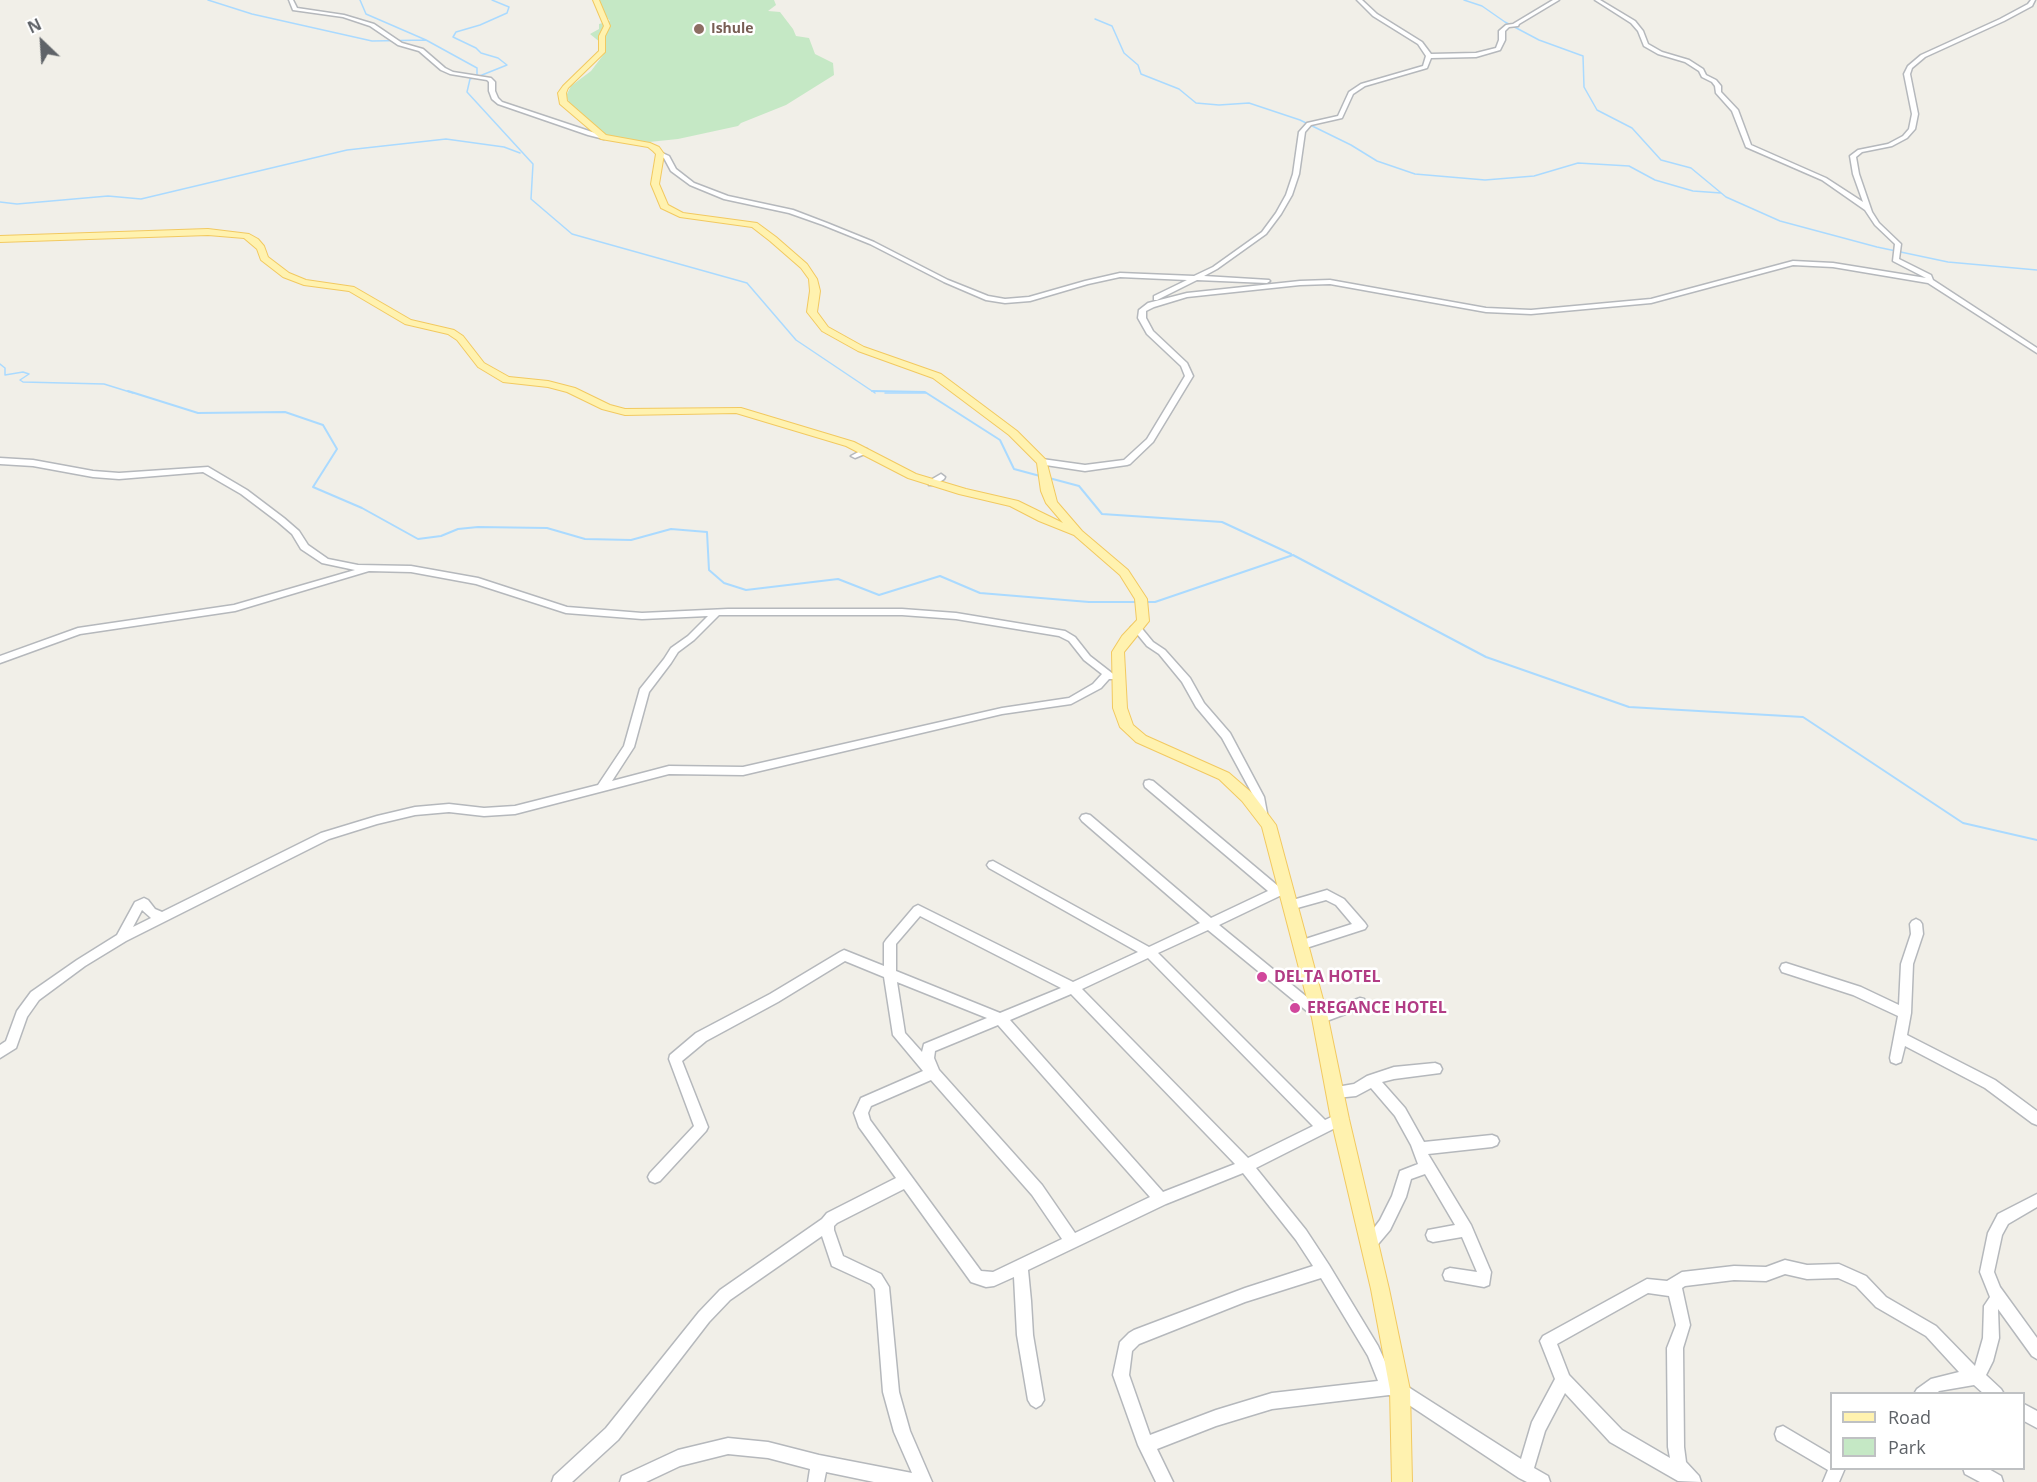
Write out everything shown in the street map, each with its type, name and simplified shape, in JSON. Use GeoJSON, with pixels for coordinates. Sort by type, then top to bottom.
{"type":"FeatureCollection","features":[{"type":"Feature","properties":{"kind":"main road"},"geometry":{"type":"LineString","coordinates":[[596,0],[607,26],[602,36],[602,52],[565,87],[562,98],[568,107],[604,137],[650,145],[656,149],[660,154],[655,184],[664,206],[680,215],[742,222],[764,231],[804,266],[813,279],[812,312],[825,329],[861,349],[948,383],[1013,433],[1044,473],[1052,503],[1078,533],[1124,573],[1141,605],[1143,621],[1118,652],[1113,679],[1127,727],[1150,744],[1224,777],[1261,813],[1269,825],[1282,890],[1290,905],[1319,1015],[1369,1244],[1394,1388],[1402,1482]]}},
{"type":"Feature","properties":{"kind":"main road"},"geometry":{"type":"LineString","coordinates":[[0,239],[208,232],[246,236],[261,248],[264,258],[286,275],[304,282],[351,289],[408,322],[451,332],[460,338],[481,365],[507,380],[548,384],[572,390],[606,407],[642,414],[738,410],[864,451],[912,476],[936,480],[1014,503],[1043,519],[1078,533]]}},
{"type":"Feature","properties":{"kind":"street"},"geometry":{"type":"LineString","coordinates":[[291,0],[295,9],[344,16],[372,26],[393,40],[421,50],[447,71],[491,80],[492,91],[500,103],[581,132],[604,137]]}},
{"type":"Feature","properties":{"kind":"street"},"geometry":{"type":"LineString","coordinates":[[1359,0],[1375,15],[1420,43],[1429,56]]}},
{"type":"Feature","properties":{"kind":"street"},"geometry":{"type":"LineString","coordinates":[[1429,56],[1476,55],[1498,49],[1502,40],[1502,31],[1557,0]]}},
{"type":"Feature","properties":{"kind":"street"},"geometry":{"type":"LineString","coordinates":[[1597,0],[1632,22],[1640,31],[1646,45],[1687,61],[1701,70],[1704,76],[1714,81],[1718,86],[1718,92],[1735,110],[1748,146],[1831,183],[1868,209]]}},
{"type":"Feature","properties":{"kind":"street"},"geometry":{"type":"LineString","coordinates":[[2022,1],[2033,3]]}},
{"type":"Feature","properties":{"kind":"street"},"geometry":{"type":"LineString","coordinates":[[1930,281],[1929,276],[1895,260],[1898,244],[1877,224],[1868,209],[1852,156],[1860,151],[1890,145],[1905,137],[1912,129],[1915,114],[1907,74],[1910,67],[1923,56],[2033,3]]}},
{"type":"Feature","properties":{"kind":"street"},"geometry":{"type":"LineString","coordinates":[[1151,305],[1155,300],[1215,268],[1264,233],[1289,195],[1296,174],[1302,132],[1309,124],[1340,117],[1351,93],[1362,85],[1425,67],[1429,56]]}},
{"type":"Feature","properties":{"kind":"street"},"geometry":{"type":"LineString","coordinates":[[660,154],[667,157],[673,170],[692,184],[726,198],[791,211],[825,224],[872,243],[954,285],[986,298],[1030,299],[1120,275],[1315,282],[1354,286],[1502,312],[1651,301],[1793,263],[1833,265],[1930,281],[2037,351]]}},
{"type":"Feature","properties":{"kind":"street"},"geometry":{"type":"LineString","coordinates":[[1044,473],[1127,462],[1132,455],[1143,448],[1159,427],[1189,376],[1184,366],[1145,324],[1143,310],[1151,305],[1187,295],[1315,282]]}},
{"type":"Feature","properties":{"kind":"street"},"geometry":{"type":"LineString","coordinates":[[855,456],[864,451]]}},
{"type":"Feature","properties":{"kind":"street"},"geometry":{"type":"LineString","coordinates":[[0,461],[42,464],[93,474],[119,476],[205,469],[244,492],[281,520],[296,533],[304,547],[317,558],[334,564],[369,569],[411,569],[478,581],[566,610],[642,616],[716,613],[929,613],[1056,631],[1068,636],[1087,658],[1113,679],[1071,701],[1002,711],[742,771],[669,770],[515,810],[484,812],[434,809],[377,820],[325,836],[122,938],[81,963],[35,996],[24,1009],[11,1044],[0,1053]]}},
{"type":"Feature","properties":{"kind":"street"},"geometry":{"type":"LineString","coordinates":[[3,660],[78,631],[235,608],[272,593],[369,569]]}},
{"type":"Feature","properties":{"kind":"street"},"geometry":{"type":"LineString","coordinates":[[602,787],[629,747],[644,691],[674,650],[691,638],[716,613]]}},
{"type":"Feature","properties":{"kind":"street"},"geometry":{"type":"LineString","coordinates":[[1136,627],[1186,680],[1200,705],[1226,736],[1259,797],[1261,813]]}},
{"type":"Feature","properties":{"kind":"street"},"geometry":{"type":"LineString","coordinates":[[933,1073],[927,1058],[929,1048],[1073,988],[1282,890],[1149,784]]}},
{"type":"Feature","properties":{"kind":"street"},"geometry":{"type":"LineString","coordinates":[[1086,818],[1319,1015],[1360,1003]]}},
{"type":"Feature","properties":{"kind":"street"},"geometry":{"type":"LineString","coordinates":[[993,865],[1150,953],[1324,1128]]}},
{"type":"Feature","properties":{"kind":"street"},"geometry":{"type":"LineString","coordinates":[[1290,905],[1327,895],[1340,902],[1361,926],[1300,945]]}},
{"type":"Feature","properties":{"kind":"street"},"geometry":{"type":"LineString","coordinates":[[122,938],[139,905],[144,903],[151,912],[162,918]]}},
{"type":"Feature","properties":{"kind":"street"},"geometry":{"type":"LineString","coordinates":[[1072,1241],[1037,1190],[899,1035],[890,973],[890,943],[918,910],[1073,988],[1246,1166],[1301,1235],[1394,1388],[1542,1482]]}},
{"type":"Feature","properties":{"kind":"street"},"geometry":{"type":"LineString","coordinates":[[1896,1058],[1905,1013],[1907,964],[1917,934],[1916,924]]}},
{"type":"Feature","properties":{"kind":"street"},"geometry":{"type":"LineString","coordinates":[[655,1177],[701,1127],[675,1059],[701,1037],[774,998],[844,955],[1000,1018],[1161,1199]]}},
{"type":"Feature","properties":{"kind":"street"},"geometry":{"type":"LineString","coordinates":[[1786,968],[1857,991],[1905,1013]]}},
{"type":"Feature","properties":{"kind":"street"},"geometry":{"type":"LineString","coordinates":[[1899,1037],[1990,1084],[2037,1119]]}},
{"type":"Feature","properties":{"kind":"street"},"geometry":{"type":"LineString","coordinates":[[1335,1092],[1356,1089],[1372,1080],[1394,1073],[1435,1069]]}},
{"type":"Feature","properties":{"kind":"street"},"geometry":{"type":"LineString","coordinates":[[933,1073],[866,1102],[861,1113],[864,1123],[976,1277],[986,1280],[994,1279],[1161,1199],[1246,1166],[1340,1119]]}},
{"type":"Feature","properties":{"kind":"street"},"geometry":{"type":"LineString","coordinates":[[1372,1080],[1400,1112],[1466,1230],[1484,1272],[1484,1280],[1467,1280],[1450,1275]]}},
{"type":"Feature","properties":{"kind":"street"},"geometry":{"type":"LineString","coordinates":[[1421,1152],[1492,1141]]}},
{"type":"Feature","properties":{"kind":"street"},"geometry":{"type":"LineString","coordinates":[[1369,1244],[1385,1225],[1399,1197],[1405,1175],[1426,1167],[1421,1152]]}},
{"type":"Feature","properties":{"kind":"street"},"geometry":{"type":"LineString","coordinates":[[560,1482],[612,1434],[704,1317],[725,1295],[827,1224],[832,1218],[907,1180]]}},
{"type":"Feature","properties":{"kind":"street"},"geometry":{"type":"LineString","coordinates":[[2037,1200],[2003,1219],[1995,1233],[1988,1272],[1999,1298],[2037,1351]]}},
{"type":"Feature","properties":{"kind":"street"},"geometry":{"type":"LineString","coordinates":[[827,1224],[837,1261],[876,1279],[882,1287],[891,1392],[902,1432],[924,1482]]}},
{"type":"Feature","properties":{"kind":"street"},"geometry":{"type":"LineString","coordinates":[[1433,1235],[1466,1230]]}},
{"type":"Feature","properties":{"kind":"street"},"geometry":{"type":"LineString","coordinates":[[1020,1266],[1025,1335],[1036,1400]]}},
{"type":"Feature","properties":{"kind":"street"},"geometry":{"type":"LineString","coordinates":[[1670,1288],[1682,1279],[1734,1273],[1766,1274],[1785,1267],[1806,1272],[1839,1271],[1861,1281],[1881,1302],[1932,1331],[1994,1392]]}},
{"type":"Feature","properties":{"kind":"street"},"geometry":{"type":"LineString","coordinates":[[1165,1482],[1146,1445],[1121,1375],[1125,1347],[1134,1338],[1245,1295],[1324,1270]]}},
{"type":"Feature","properties":{"kind":"street"},"geometry":{"type":"LineString","coordinates":[[1647,1286],[1675,1289],[1683,1325],[1675,1348],[1676,1447],[1679,1466],[1690,1480],[1616,1436],[1563,1380],[1548,1341],[1647,1286]]}},
{"type":"Feature","properties":{"kind":"street"},"geometry":{"type":"LineString","coordinates":[[1977,1377],[1985,1361],[1991,1338],[1990,1306],[1999,1298]]}},
{"type":"Feature","properties":{"kind":"street"},"geometry":{"type":"LineString","coordinates":[[1925,1392],[1936,1384],[1977,1377]]}},
{"type":"Feature","properties":{"kind":"street"},"geometry":{"type":"LineString","coordinates":[[1525,1472],[1538,1428],[1563,1380]]}},
{"type":"Feature","properties":{"kind":"street"},"geometry":{"type":"LineString","coordinates":[[1146,1445],[1216,1418],[1272,1401],[1394,1388]]}},
{"type":"Feature","properties":{"kind":"street"},"geometry":{"type":"LineString","coordinates":[[1783,1434],[1830,1463]]}},
{"type":"Feature","properties":{"kind":"street"},"geometry":{"type":"LineString","coordinates":[[628,1482],[678,1458],[728,1446],[768,1450],[819,1463],[915,1482]]}},
{"type":"Feature","properties":{"kind":"street"},"geometry":{"type":"LineString","coordinates":[[816,1482],[819,1463]]}},
{"type":"Feature","properties":{"kind":"street"},"geometry":{"type":"LineString","coordinates":[[1974,1470],[1995,1482]]}},
{"type":"Feature","properties":{"kind":"green space"},"geometry":{"type":"Polygon","coordinates":[[[599,0],[774,0],[776,5],[768,11],[780,12],[796,36],[809,38],[815,54],[833,63],[834,75],[786,105],[738,126],[678,139],[649,142],[620,140],[606,135],[570,104],[566,96],[571,86],[591,71],[604,54],[606,47],[590,34],[599,29],[599,24],[610,21],[598,6],[599,0]]]}},
{"type":"Feature","properties":{"kind":"waterway"},"geometry":{"type":"LineString","coordinates":[[208,0],[252,14],[372,41],[426,40]]}},
{"type":"Feature","properties":{"kind":"waterway"},"geometry":{"type":"LineString","coordinates":[[360,0],[366,14],[426,40]]}},
{"type":"Feature","properties":{"kind":"waterway"},"geometry":{"type":"LineString","coordinates":[[477,77],[507,65],[498,58],[481,53],[476,48],[453,37],[456,32],[480,25],[507,13],[509,7],[492,0]]}},
{"type":"Feature","properties":{"kind":"waterway"},"geometry":{"type":"LineString","coordinates":[[1464,0],[1482,6],[1505,22],[1539,40],[1583,56],[1584,87],[1597,110],[1632,128],[1661,160],[1691,168],[1726,197],[1780,221],[1877,247],[1948,262],[2037,270]]}},
{"type":"Feature","properties":{"kind":"waterway"},"geometry":{"type":"LineString","coordinates":[[1095,19],[1112,26],[1124,53],[1138,65],[1141,74],[1179,89],[1196,103],[1219,105],[1249,103],[1300,120],[1351,145],[1377,161],[1415,174],[1485,180],[1534,176],[1578,163],[1629,166],[1655,180],[1693,191],[1721,193]]}},
{"type":"Feature","properties":{"kind":"waterway"},"geometry":{"type":"LineString","coordinates":[[426,40],[477,68],[477,77]]}},
{"type":"Feature","properties":{"kind":"waterway"},"geometry":{"type":"LineString","coordinates":[[477,77],[470,79],[467,92],[533,164],[531,199],[572,234],[747,283],[796,340],[872,391]]}},
{"type":"Feature","properties":{"kind":"waterway"},"geometry":{"type":"LineString","coordinates":[[0,202],[17,204],[108,196],[141,199],[347,150],[446,139],[504,147],[520,153]]}},
{"type":"Feature","properties":{"kind":"waterway"},"geometry":{"type":"LineString","coordinates":[[0,364],[5,368],[5,375],[23,372],[29,374],[20,380],[23,382],[104,384],[133,393]]}},
{"type":"Feature","properties":{"kind":"waterway"},"geometry":{"type":"LineString","coordinates":[[128,391],[198,413],[285,412],[323,425],[337,449],[313,487],[362,508],[418,539],[441,536],[458,529],[478,527],[547,528],[585,539],[631,540],[671,529],[707,532],[709,570],[724,583],[746,590],[838,579],[879,595],[940,576],[980,593],[1089,602],[1137,602]]}},
{"type":"Feature","properties":{"kind":"waterway"},"geometry":{"type":"LineString","coordinates":[[872,391],[925,392],[1000,440],[1014,469],[1040,476]]}},
{"type":"Feature","properties":{"kind":"waterway"},"geometry":{"type":"LineString","coordinates":[[885,393],[926,393]]}},
{"type":"Feature","properties":{"kind":"waterway"},"geometry":{"type":"LineString","coordinates":[[1049,478],[1079,486],[1102,514],[1222,522],[1291,554]]}},
{"type":"Feature","properties":{"kind":"waterway"},"geometry":{"type":"LineString","coordinates":[[1146,602],[1155,602],[1293,555],[1486,657],[1629,707],[1803,717],[1963,823],[2037,840]]}},
{"type":"Feature","properties":{"kind":"place","name":"Ishule"},"geometry":{"type":"Point","coordinates":[699,29]}},
{"type":"Feature","properties":{"kind":"place","name":"DELTA HOTEL"},"geometry":{"type":"Point","coordinates":[1262,977]}},
{"type":"Feature","properties":{"kind":"place","name":"EREGANCE HOTEL"},"geometry":{"type":"Point","coordinates":[1295,1008]}}]}
